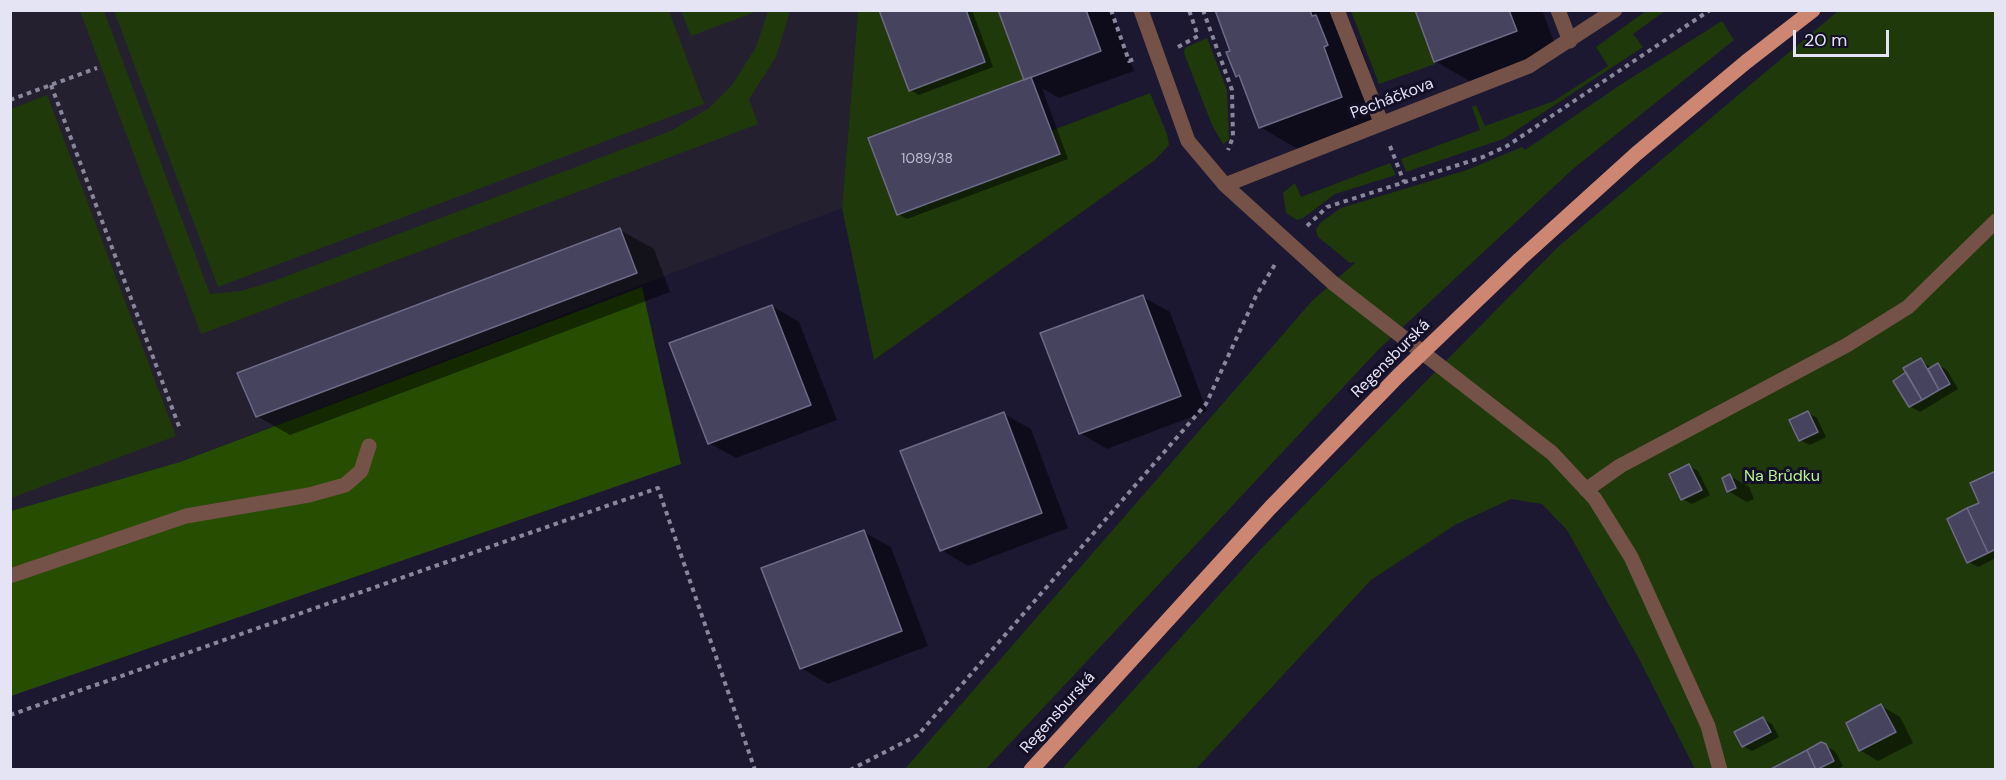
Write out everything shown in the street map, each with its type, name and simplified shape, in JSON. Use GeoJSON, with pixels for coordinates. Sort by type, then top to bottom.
{"type":"FeatureCollection","features":[{"type":"Feature","properties":{"kind":"main road","name":"Regensburská"},"geometry":{"type":"LineString","coordinates":[[1031,770],[1270,508],[1398,376],[1520,259],[1636,154],[1746,62],[1813,10]]}},
{"type":"Feature","properties":{"kind":"street"},"geometry":{"type":"LineString","coordinates":[[1141,10],[1188,141],[1225,185],[1287,244],[1333,283],[1552,453],[1595,499],[1631,557],[1708,726],[1720,770]]}},
{"type":"Feature","properties":{"kind":"street"},"geometry":{"type":"LineString","coordinates":[[1337,10],[1381,122]]}},
{"type":"Feature","properties":{"kind":"street"},"geometry":{"type":"LineString","coordinates":[[1558,10],[1570,41]]}},
{"type":"Feature","properties":{"kind":"street","name":"Pecháčkova"},"geometry":{"type":"LineString","coordinates":[[1225,185],[1381,122],[1529,66],[1615,10]]}},
{"type":"Feature","properties":{"kind":"street"},"geometry":{"type":"LineString","coordinates":[[1586,490],[1620,466],[1847,345],[1908,307],[1995,221]]}},
{"type":"Feature","properties":{"kind":"street"},"geometry":{"type":"LineString","coordinates":[[10,576],[186,516],[309,495],[345,485],[361,471],[369,446]]}},
{"type":"Feature","properties":{"kind":"path"},"geometry":{"type":"LineString","coordinates":[[1179,58],[1175,48],[1198,36],[1189,10]]}},
{"type":"Feature","properties":{"kind":"path"},"geometry":{"type":"LineString","coordinates":[[1203,10],[1232,90],[1233,137],[1227,152]]}},
{"type":"Feature","properties":{"kind":"path"},"geometry":{"type":"LineString","coordinates":[[850,770],[918,735],[1206,404],[1256,296],[1287,244],[1327,207],[1483,157],[1507,146],[1710,10]]}},
{"type":"Feature","properties":{"kind":"path"},"geometry":{"type":"LineString","coordinates":[[10,100],[98,68]]}},
{"type":"Feature","properties":{"kind":"path"},"geometry":{"type":"LineString","coordinates":[[51,85],[180,429]]}},
{"type":"Feature","properties":{"kind":"path"},"geometry":{"type":"LineString","coordinates":[[1381,122],[1404,182]]}},
{"type":"Feature","properties":{"kind":"path"},"geometry":{"type":"LineString","coordinates":[[1220,145],[1233,155]]}},
{"type":"Feature","properties":{"kind":"path"},"geometry":{"type":"LineString","coordinates":[[10,715],[658,488],[755,770]]}},
{"type":"Feature","properties":{"kind":"shaded area"},"geometry":{"type":"Polygon","coordinates":[[[11,11],[858,11],[842,208],[180,462],[11,511],[11,11]]]}},
{"type":"Feature","properties":{"kind":"green space"},"geometry":{"type":"Polygon","coordinates":[[[681,10],[758,11],[691,36],[681,10]]]}},
{"type":"Feature","properties":{"kind":"green space"},"geometry":{"type":"Polygon","coordinates":[[[80,11],[104,11],[210,294],[241,291],[271,282],[671,131],[709,108],[732,85],[756,47],[768,11],[790,11],[776,57],[749,99],[758,124],[201,334],[80,11]]]}},
{"type":"Feature","properties":{"kind":"green space"},"geometry":{"type":"Polygon","coordinates":[[[114,11],[669,11],[704,104],[218,287],[114,11]]]}},
{"type":"Feature","properties":{"kind":"green space"},"geometry":{"type":"Polygon","coordinates":[[[858,11],[879,11],[909,90],[966,11],[998,11],[1024,80],[868,138],[897,215],[1060,154],[1051,131],[1150,93],[1167,134],[1169,145],[1155,160],[874,360],[842,208],[858,11]]]}},
{"type":"Feature","properties":{"kind":"green space"},"geometry":{"type":"Polygon","coordinates":[[[1351,11],[1415,11],[1435,64],[1379,84],[1351,11]]]}},
{"type":"Feature","properties":{"kind":"green space"},"geometry":{"type":"Polygon","coordinates":[[[1646,11],[1665,11],[1633,34],[1643,47],[1503,139],[1406,172],[1401,159],[1480,130],[1472,107],[1476,105],[1485,126],[1554,101],[1608,66],[1596,47],[1646,11]]]}},
{"type":"Feature","properties":{"kind":"green space","name":"Na Brůdku"},"geometry":{"type":"Polygon","coordinates":[[[1838,11],[1995,11],[1995,769],[1695,769],[1637,655],[1567,530],[1542,504],[1511,499],[1455,525],[1371,580],[1196,769],[1061,770],[1257,553],[1559,246],[1838,11]]]}},
{"type":"Feature","properties":{"kind":"green space"},"geometry":{"type":"Polygon","coordinates":[[[1722,21],[1734,40],[1573,169],[1378,350],[986,769],[904,770],[1312,301],[1356,262],[1350,263],[1318,237],[1316,230],[1320,223],[1341,208],[1467,170],[1522,147],[1525,150],[1620,85],[1722,21]]]}},
{"type":"Feature","properties":{"kind":"green space"},"geometry":{"type":"Polygon","coordinates":[[[1207,38],[1227,90],[1229,140],[1223,144],[1212,125],[1184,53],[1185,48],[1207,38]]]}},
{"type":"Feature","properties":{"kind":"green space"},"geometry":{"type":"Polygon","coordinates":[[[47,95],[176,436],[11,498],[11,109],[47,95]]]}},
{"type":"Feature","properties":{"kind":"green space"},"geometry":{"type":"Polygon","coordinates":[[[1390,163],[1396,175],[1335,194],[1303,218],[1297,220],[1286,213],[1283,193],[1295,183],[1301,197],[1390,163]]]}},
{"type":"Feature","properties":{"kind":"green space"},"geometry":{"type":"Polygon","coordinates":[[[642,287],[681,464],[11,696],[11,511],[180,462],[642,287]]]}},
{"type":"Feature","properties":{"kind":"building"},"geometry":{"type":"Polygon","coordinates":[[[879,10],[966,10],[985,62],[909,91],[879,10]]]}},
{"type":"Feature","properties":{"kind":"building"},"geometry":{"type":"Polygon","coordinates":[[[998,10],[1086,10],[1101,51],[1024,80],[998,10]]]}},
{"type":"Feature","properties":{"kind":"building"},"geometry":{"type":"Polygon","coordinates":[[[1215,10],[1310,10],[1312,16],[1316,15],[1328,45],[1324,47],[1342,97],[1259,128],[1239,75],[1236,77],[1226,52],[1230,51],[1215,10]]]}},
{"type":"Feature","properties":{"kind":"building"},"geometry":{"type":"Polygon","coordinates":[[[1415,10],[1509,10],[1517,31],[1434,62],[1415,10]]]}},
{"type":"Feature","properties":{"kind":"building"},"geometry":{"type":"Polygon","coordinates":[[[1031,77],[1060,154],[897,215],[868,138],[1031,77]]]}},
{"type":"Feature","properties":{"kind":"building"},"geometry":{"type":"Polygon","coordinates":[[[620,228],[637,273],[256,417],[237,373],[620,228]]]}},
{"type":"Feature","properties":{"kind":"building"},"geometry":{"type":"Polygon","coordinates":[[[1143,295],[1181,396],[1079,434],[1040,333],[1143,295]]]}},
{"type":"Feature","properties":{"kind":"building"},"geometry":{"type":"Polygon","coordinates":[[[772,305],[811,405],[708,444],[669,343],[772,305]]]}},
{"type":"Feature","properties":{"kind":"building"},"geometry":{"type":"Polygon","coordinates":[[[1921,358],[1939,390],[1922,400],[1903,368],[1921,358]]]}},
{"type":"Feature","properties":{"kind":"building"},"geometry":{"type":"Polygon","coordinates":[[[1938,363],[1950,384],[1939,390],[1928,369],[1938,363]]]}},
{"type":"Feature","properties":{"kind":"building"},"geometry":{"type":"Polygon","coordinates":[[[1906,372],[1922,400],[1909,407],[1893,381],[1906,372]]]}},
{"type":"Feature","properties":{"kind":"building"},"geometry":{"type":"Polygon","coordinates":[[[1808,411],[1818,432],[1799,441],[1789,420],[1808,411]]]}},
{"type":"Feature","properties":{"kind":"building"},"geometry":{"type":"Polygon","coordinates":[[[1004,412],[1042,513],[940,551],[900,451],[1004,412]]]}},
{"type":"Feature","properties":{"kind":"building"},"geometry":{"type":"Polygon","coordinates":[[[1689,464],[1702,490],[1681,500],[1669,474],[1689,464]]]}},
{"type":"Feature","properties":{"kind":"building"},"geometry":{"type":"Polygon","coordinates":[[[1996,471],[1996,549],[1988,553],[1967,508],[1979,503],[1970,483],[1996,471]]]}},
{"type":"Feature","properties":{"kind":"building"},"geometry":{"type":"Polygon","coordinates":[[[1730,474],[1736,488],[1727,492],[1722,478],[1730,474]]]}},
{"type":"Feature","properties":{"kind":"building"},"geometry":{"type":"Polygon","coordinates":[[[1967,508],[1988,553],[1967,563],[1947,519],[1967,508]]]}},
{"type":"Feature","properties":{"kind":"building"},"geometry":{"type":"Polygon","coordinates":[[[864,530],[902,631],[800,669],[761,568],[864,530]]]}},
{"type":"Feature","properties":{"kind":"building"},"geometry":{"type":"Polygon","coordinates":[[[1881,704],[1896,732],[1859,751],[1846,723],[1881,704]]]}},
{"type":"Feature","properties":{"kind":"building"},"geometry":{"type":"Polygon","coordinates":[[[1763,717],[1771,732],[1742,747],[1734,732],[1763,717]]]}},
{"type":"Feature","properties":{"kind":"building"},"geometry":{"type":"Polygon","coordinates":[[[1821,742],[1826,744],[1834,761],[1816,770],[1807,750],[1821,742]]]}},
{"type":"Feature","properties":{"kind":"building"},"geometry":{"type":"Polygon","coordinates":[[[1807,750],[1816,770],[1769,770],[1807,750]]]}}]}
